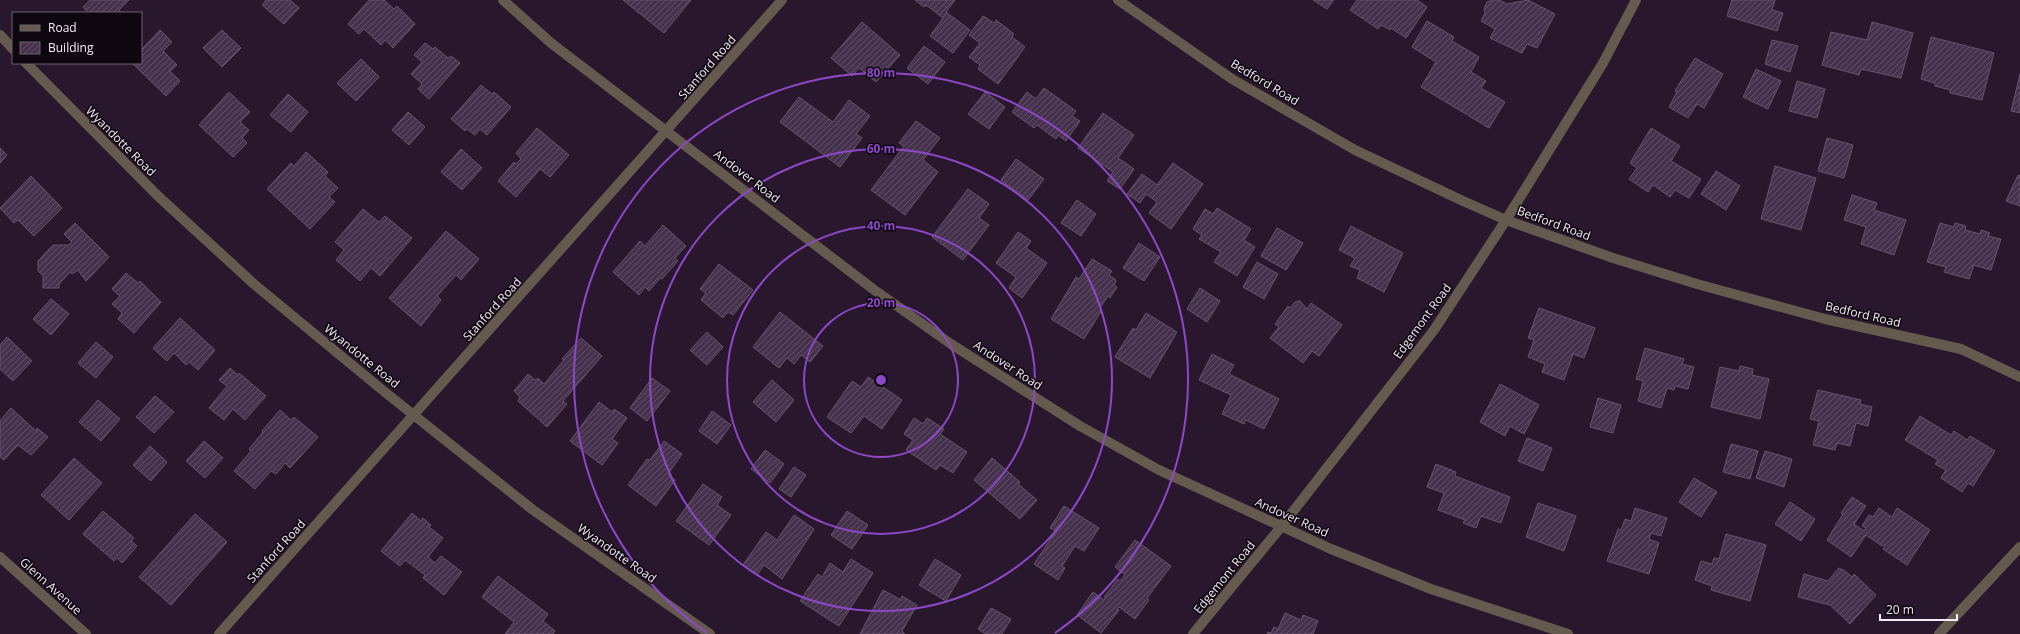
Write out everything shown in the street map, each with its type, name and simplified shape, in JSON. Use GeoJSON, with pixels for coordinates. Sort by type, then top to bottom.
{"type":"FeatureCollection","features":[{"type":"Feature","properties":{"kind":"street","name":"Andover Road"},"geometry":{"type":"LineString","coordinates":[[503,0],[551,43],[873,289],[1017,387],[1080,426],[1160,470],[1281,527],[1431,589],[1568,634]]}},
{"type":"Feature","properties":{"kind":"street","name":"Stanford Road"},"geometry":{"type":"LineString","coordinates":[[219,634],[667,132],[782,0]]}},
{"type":"Feature","properties":{"kind":"street","name":"Bedford Road"},"geometry":{"type":"LineString","coordinates":[[1118,0],[1232,79],[1355,150],[1463,202],[1506,220],[1614,258],[1697,284],[1825,319],[1961,349],[2020,376]]}},
{"type":"Feature","properties":{"kind":"street","name":"Edgemont Road"},"geometry":{"type":"LineString","coordinates":[[1193,634],[1281,527],[1434,330],[1506,220],[1603,63],[1636,0]]}},
{"type":"Feature","properties":{"kind":"street"},"geometry":{"type":"LineString","coordinates":[[0,35],[12,48]]}},
{"type":"Feature","properties":{"kind":"street","name":"Wyandotte Road"},"geometry":{"type":"LineString","coordinates":[[27,64],[159,197],[254,284],[414,416],[533,510],[710,634]]}},
{"type":"Feature","properties":{"kind":"street"},"geometry":{"type":"LineString","coordinates":[[1939,634],[2020,547]]}},
{"type":"Feature","properties":{"kind":"street","name":"Glenn Avenue"},"geometry":{"type":"LineString","coordinates":[[0,557],[86,634]]}},
{"type":"Feature","properties":{"kind":"building"},"geometry":{"type":"Polygon","coordinates":[[[90,0],[129,0],[119,10],[121,12],[87,12],[83,7],[90,0]]]}},
{"type":"Feature","properties":{"kind":"building"},"geometry":{"type":"Polygon","coordinates":[[[266,0],[290,0],[299,8],[284,24],[262,5],[266,0]]]}},
{"type":"Feature","properties":{"kind":"building"},"geometry":{"type":"Polygon","coordinates":[[[369,0],[384,0],[394,9],[397,6],[415,24],[393,48],[385,40],[381,45],[364,29],[359,34],[348,24],[369,0]]]}},
{"type":"Feature","properties":{"kind":"building"},"geometry":{"type":"Polygon","coordinates":[[[623,0],[691,0],[664,33],[623,0]]]}},
{"type":"Feature","properties":{"kind":"building"},"geometry":{"type":"Polygon","coordinates":[[[915,0],[955,0],[946,12],[970,30],[953,53],[930,36],[943,18],[926,5],[924,7],[915,0]]]}},
{"type":"Feature","properties":{"kind":"building"},"geometry":{"type":"Polygon","coordinates":[[[1313,0],[1334,0],[1327,9],[1313,0]]]}},
{"type":"Feature","properties":{"kind":"building"},"geometry":{"type":"Polygon","coordinates":[[[1357,0],[1417,0],[1427,7],[1406,38],[1391,28],[1390,30],[1381,25],[1378,29],[1350,10],[1357,0]]]}},
{"type":"Feature","properties":{"kind":"building"},"geometry":{"type":"Polygon","coordinates":[[[1499,0],[1507,4],[1528,0],[1555,14],[1537,48],[1527,44],[1522,53],[1490,38],[1495,29],[1481,21],[1485,13],[1484,9],[1487,2],[1499,0]]]}},
{"type":"Feature","properties":{"kind":"building"},"geometry":{"type":"Polygon","coordinates":[[[1732,0],[1775,0],[1772,10],[1783,13],[1777,31],[1727,16],[1732,0]]]}},
{"type":"Feature","properties":{"kind":"building"},"geometry":{"type":"Polygon","coordinates":[[[983,16],[994,23],[996,20],[1014,34],[1012,37],[1025,47],[998,84],[978,69],[980,65],[969,57],[980,43],[969,35],[983,16]]]}},
{"type":"Feature","properties":{"kind":"building"},"geometry":{"type":"Polygon","coordinates":[[[1427,21],[1454,37],[1452,41],[1479,57],[1471,72],[1486,81],[1481,88],[1505,102],[1489,128],[1421,87],[1436,62],[1412,47],[1427,21]]]}},
{"type":"Feature","properties":{"kind":"building"},"geometry":{"type":"Polygon","coordinates":[[[862,22],[900,55],[876,82],[859,68],[852,76],[831,58],[862,22]]]}},
{"type":"Feature","properties":{"kind":"building"},"geometry":{"type":"Polygon","coordinates":[[[1872,22],[1913,33],[1901,78],[1861,69],[1859,75],[1822,65],[1831,32],[1867,40],[1872,22]]]}},
{"type":"Feature","properties":{"kind":"building"},"geometry":{"type":"Polygon","coordinates":[[[160,30],[172,42],[163,51],[177,65],[170,71],[180,81],[166,96],[133,64],[142,64],[142,49],[160,30]]]}},
{"type":"Feature","properties":{"kind":"building"},"geometry":{"type":"Polygon","coordinates":[[[222,30],[241,48],[222,67],[203,48],[222,30]]]}},
{"type":"Feature","properties":{"kind":"building"},"geometry":{"type":"Polygon","coordinates":[[[1931,37],[1994,53],[1982,100],[1950,93],[1950,90],[1935,86],[1935,83],[1921,79],[1931,37]]]}},
{"type":"Feature","properties":{"kind":"building"},"geometry":{"type":"Polygon","coordinates":[[[1772,40],[1798,46],[1790,72],[1765,64],[1772,40]]]}},
{"type":"Feature","properties":{"kind":"building"},"geometry":{"type":"Polygon","coordinates":[[[425,43],[433,49],[435,47],[448,58],[451,56],[460,63],[429,99],[418,89],[422,84],[411,74],[422,62],[414,55],[425,43]]]}},
{"type":"Feature","properties":{"kind":"building"},"geometry":{"type":"Polygon","coordinates":[[[924,46],[945,62],[928,84],[907,68],[924,46]]]}},
{"type":"Feature","properties":{"kind":"building"},"geometry":{"type":"Polygon","coordinates":[[[1695,58],[1723,74],[1704,108],[1697,104],[1688,118],[1669,107],[1677,92],[1675,91],[1695,58]]]}},
{"type":"Feature","properties":{"kind":"building"},"geometry":{"type":"Polygon","coordinates":[[[361,59],[379,77],[356,101],[337,83],[361,59]]]}},
{"type":"Feature","properties":{"kind":"building"},"geometry":{"type":"Polygon","coordinates":[[[1756,69],[1781,81],[1768,109],[1743,97],[1756,69]]]}},
{"type":"Feature","properties":{"kind":"building"},"geometry":{"type":"Polygon","coordinates":[[[2020,74],[2020,113],[2011,111],[2020,74]]]}},
{"type":"Feature","properties":{"kind":"building"},"geometry":{"type":"Polygon","coordinates":[[[1797,81],[1825,89],[1817,118],[1789,111],[1797,81]]]}},
{"type":"Feature","properties":{"kind":"building"},"geometry":{"type":"Polygon","coordinates":[[[481,85],[492,94],[494,92],[511,107],[487,135],[480,129],[475,135],[467,129],[465,131],[451,119],[481,85]]]}},
{"type":"Feature","properties":{"kind":"building"},"geometry":{"type":"Polygon","coordinates":[[[1044,88],[1076,111],[1072,116],[1080,121],[1066,141],[1058,135],[1056,139],[1037,125],[1034,128],[1012,112],[1027,92],[1036,99],[1044,88]]]}},
{"type":"Feature","properties":{"kind":"building"},"geometry":{"type":"Polygon","coordinates":[[[229,92],[250,112],[240,122],[249,130],[242,138],[247,143],[233,157],[199,125],[229,92]]]}},
{"type":"Feature","properties":{"kind":"building"},"geometry":{"type":"Polygon","coordinates":[[[985,92],[1005,107],[989,129],[968,114],[985,92]]]}},
{"type":"Feature","properties":{"kind":"building"},"geometry":{"type":"Polygon","coordinates":[[[288,94],[308,112],[291,132],[270,115],[288,94]]]}},
{"type":"Feature","properties":{"kind":"building"},"geometry":{"type":"Polygon","coordinates":[[[799,97],[833,122],[849,100],[870,116],[856,134],[862,138],[840,167],[780,122],[799,97]]]}},
{"type":"Feature","properties":{"kind":"building"},"geometry":{"type":"Polygon","coordinates":[[[408,112],[425,127],[409,145],[392,130],[408,112]]]}},
{"type":"Feature","properties":{"kind":"building"},"geometry":{"type":"Polygon","coordinates":[[[1103,113],[1134,135],[1118,158],[1134,169],[1120,189],[1107,181],[1113,172],[1078,148],[1103,113]]]}},
{"type":"Feature","properties":{"kind":"building"},"geometry":{"type":"Polygon","coordinates":[[[916,121],[940,138],[923,160],[938,172],[905,215],[871,190],[904,146],[899,143],[916,121]]]}},
{"type":"Feature","properties":{"kind":"building"},"geometry":{"type":"Polygon","coordinates":[[[537,128],[569,155],[550,177],[540,169],[516,197],[498,181],[514,162],[516,164],[521,159],[516,153],[537,128]]]}},
{"type":"Feature","properties":{"kind":"building"},"geometry":{"type":"Polygon","coordinates":[[[1651,128],[1680,146],[1671,161],[1701,179],[1689,198],[1675,190],[1670,197],[1653,185],[1648,192],[1629,179],[1637,168],[1630,163],[1651,128]]]}},
{"type":"Feature","properties":{"kind":"building"},"geometry":{"type":"Polygon","coordinates":[[[1827,138],[1853,145],[1844,178],[1818,171],[1827,138]]]}},
{"type":"Feature","properties":{"kind":"building"},"geometry":{"type":"Polygon","coordinates":[[[0,148],[7,155],[0,163],[0,148]]]}},
{"type":"Feature","properties":{"kind":"building"},"geometry":{"type":"Polygon","coordinates":[[[461,149],[482,168],[462,190],[441,172],[461,149]]]}},
{"type":"Feature","properties":{"kind":"building"},"geometry":{"type":"Polygon","coordinates":[[[306,152],[328,172],[325,176],[338,188],[329,197],[335,202],[310,229],[267,189],[291,163],[294,166],[306,152]]]}},
{"type":"Feature","properties":{"kind":"building"},"geometry":{"type":"Polygon","coordinates":[[[1016,159],[1044,179],[1028,200],[1001,180],[1016,159]]]}},
{"type":"Feature","properties":{"kind":"building"},"geometry":{"type":"Polygon","coordinates":[[[1173,163],[1203,184],[1171,229],[1149,213],[1157,202],[1146,194],[1140,203],[1127,194],[1142,174],[1157,185],[1173,163]]]}},
{"type":"Feature","properties":{"kind":"building"},"geometry":{"type":"Polygon","coordinates":[[[1775,166],[1816,178],[1801,230],[1761,219],[1775,166]]]}},
{"type":"Feature","properties":{"kind":"building"},"geometry":{"type":"Polygon","coordinates":[[[1716,171],[1740,186],[1726,210],[1701,194],[1716,171]]]}},
{"type":"Feature","properties":{"kind":"building"},"geometry":{"type":"Polygon","coordinates":[[[2018,175],[2020,176],[2020,206],[2006,201],[2018,175]]]}},
{"type":"Feature","properties":{"kind":"building"},"geometry":{"type":"Polygon","coordinates":[[[31,176],[62,208],[34,236],[18,220],[14,223],[0,208],[31,176]]]}},
{"type":"Feature","properties":{"kind":"building"},"geometry":{"type":"Polygon","coordinates":[[[968,189],[989,204],[979,218],[989,225],[963,260],[932,237],[968,189]]]}},
{"type":"Feature","properties":{"kind":"building"},"geometry":{"type":"Polygon","coordinates":[[[1852,195],[1877,203],[1874,210],[1906,220],[1894,255],[1861,244],[1866,227],[1844,220],[1852,195]]]}},
{"type":"Feature","properties":{"kind":"building"},"geometry":{"type":"Polygon","coordinates":[[[1077,200],[1096,214],[1081,236],[1061,223],[1077,200]]]}},
{"type":"Feature","properties":{"kind":"building"},"geometry":{"type":"Polygon","coordinates":[[[1217,208],[1251,229],[1244,240],[1255,247],[1237,276],[1214,262],[1221,252],[1199,239],[1202,235],[1193,229],[1205,209],[1213,214],[1217,208]]]}},
{"type":"Feature","properties":{"kind":"building"},"geometry":{"type":"Polygon","coordinates":[[[363,209],[379,222],[385,216],[412,238],[380,276],[371,268],[360,281],[336,260],[344,250],[335,242],[363,209]]]}},
{"type":"Feature","properties":{"kind":"building"},"geometry":{"type":"Polygon","coordinates":[[[75,223],[109,257],[86,281],[78,270],[72,274],[70,272],[59,284],[59,288],[43,288],[43,276],[38,271],[38,261],[53,245],[69,245],[72,242],[64,234],[75,223]]]}},
{"type":"Feature","properties":{"kind":"building"},"geometry":{"type":"Polygon","coordinates":[[[1940,223],[1954,227],[1955,223],[1966,226],[1965,230],[1980,234],[1981,230],[1990,233],[1988,236],[2001,239],[1991,270],[1974,265],[1969,279],[1944,272],[1946,267],[1927,262],[1940,223]]]}},
{"type":"Feature","properties":{"kind":"building"},"geometry":{"type":"Polygon","coordinates":[[[663,225],[686,246],[675,258],[678,261],[662,279],[660,278],[649,291],[645,287],[639,295],[613,272],[640,241],[645,246],[663,225]]]}},
{"type":"Feature","properties":{"kind":"building"},"geometry":{"type":"Polygon","coordinates":[[[1351,226],[1403,253],[1384,292],[1357,278],[1360,270],[1350,266],[1355,258],[1339,250],[1351,226]]]}},
{"type":"Feature","properties":{"kind":"building"},"geometry":{"type":"Polygon","coordinates":[[[1277,228],[1303,243],[1286,270],[1261,256],[1277,228]]]}},
{"type":"Feature","properties":{"kind":"building"},"geometry":{"type":"Polygon","coordinates":[[[446,231],[479,259],[461,280],[456,275],[437,296],[441,300],[421,326],[389,298],[446,231]]]}},
{"type":"Feature","properties":{"kind":"building"},"geometry":{"type":"Polygon","coordinates":[[[1018,232],[1031,241],[1026,248],[1047,263],[1022,298],[1009,288],[1016,277],[996,263],[1018,232]]]}},
{"type":"Feature","properties":{"kind":"building"},"geometry":{"type":"Polygon","coordinates":[[[1139,243],[1160,257],[1144,281],[1123,268],[1139,243]]]}},
{"type":"Feature","properties":{"kind":"building"},"geometry":{"type":"Polygon","coordinates":[[[1092,259],[1112,271],[1109,275],[1116,280],[1114,285],[1117,287],[1110,298],[1108,296],[1100,308],[1102,310],[1084,339],[1051,319],[1076,277],[1079,279],[1092,259]]]}},
{"type":"Feature","properties":{"kind":"building"},"geometry":{"type":"Polygon","coordinates":[[[1257,262],[1278,274],[1264,299],[1243,287],[1257,262]]]}},
{"type":"Feature","properties":{"kind":"building"},"geometry":{"type":"Polygon","coordinates":[[[719,264],[753,290],[733,315],[728,312],[723,318],[701,300],[706,293],[700,289],[719,264]]]}},
{"type":"Feature","properties":{"kind":"building"},"geometry":{"type":"Polygon","coordinates":[[[126,273],[138,283],[140,281],[161,302],[134,333],[118,319],[122,313],[112,304],[120,296],[112,289],[126,273]]]}},
{"type":"Feature","properties":{"kind":"building"},"geometry":{"type":"Polygon","coordinates":[[[1200,288],[1220,301],[1207,322],[1187,309],[1200,288]]]}},
{"type":"Feature","properties":{"kind":"building"},"geometry":{"type":"Polygon","coordinates":[[[51,299],[69,314],[51,335],[33,319],[51,299]]]}},
{"type":"Feature","properties":{"kind":"building"},"geometry":{"type":"Polygon","coordinates":[[[1300,301],[1307,309],[1311,303],[1342,325],[1319,356],[1312,351],[1303,363],[1270,338],[1279,327],[1275,324],[1288,306],[1290,308],[1295,302],[1300,301]]]}},
{"type":"Feature","properties":{"kind":"building"},"geometry":{"type":"Polygon","coordinates":[[[1539,308],[1595,328],[1584,358],[1573,354],[1564,380],[1542,372],[1545,364],[1528,357],[1534,340],[1528,338],[1539,308]]]}},
{"type":"Feature","properties":{"kind":"building"},"geometry":{"type":"Polygon","coordinates":[[[780,312],[823,346],[810,362],[801,355],[794,364],[787,358],[779,368],[753,347],[780,312]]]}},
{"type":"Feature","properties":{"kind":"building"},"geometry":{"type":"Polygon","coordinates":[[[1146,313],[1177,332],[1150,378],[1115,357],[1133,328],[1136,330],[1146,313]]]}},
{"type":"Feature","properties":{"kind":"building"},"geometry":{"type":"Polygon","coordinates":[[[180,318],[215,350],[198,370],[189,362],[186,365],[174,353],[167,361],[153,348],[180,318]]]}},
{"type":"Feature","properties":{"kind":"building"},"geometry":{"type":"Polygon","coordinates":[[[707,332],[723,347],[707,365],[690,350],[707,332]]]}},
{"type":"Feature","properties":{"kind":"building"},"geometry":{"type":"Polygon","coordinates":[[[7,337],[32,361],[13,381],[0,369],[0,345],[7,337]]]}},
{"type":"Feature","properties":{"kind":"building"},"geometry":{"type":"Polygon","coordinates":[[[581,338],[602,356],[563,401],[567,404],[547,427],[518,401],[520,397],[514,391],[528,374],[535,380],[538,378],[544,384],[564,360],[562,359],[581,338]]]}},
{"type":"Feature","properties":{"kind":"building"},"geometry":{"type":"Polygon","coordinates":[[[96,342],[113,357],[96,378],[78,363],[96,342]]]}},
{"type":"Feature","properties":{"kind":"building"},"geometry":{"type":"Polygon","coordinates":[[[1645,348],[1684,359],[1682,364],[1694,367],[1688,389],[1675,386],[1674,390],[1667,388],[1661,408],[1638,401],[1643,381],[1636,379],[1645,348]]]}},
{"type":"Feature","properties":{"kind":"building"},"geometry":{"type":"Polygon","coordinates":[[[1212,354],[1234,365],[1229,374],[1279,399],[1264,429],[1246,420],[1244,424],[1222,414],[1231,395],[1199,380],[1212,354]]]}},
{"type":"Feature","properties":{"kind":"building"},"geometry":{"type":"Polygon","coordinates":[[[1740,366],[1753,369],[1752,375],[1769,379],[1760,419],[1711,407],[1720,367],[1739,371],[1740,366]]]}},
{"type":"Feature","properties":{"kind":"building"},"geometry":{"type":"Polygon","coordinates":[[[230,368],[238,375],[239,373],[266,396],[245,420],[233,409],[224,420],[209,408],[227,386],[219,380],[230,368]]]}},
{"type":"Feature","properties":{"kind":"building"},"geometry":{"type":"Polygon","coordinates":[[[868,377],[902,400],[882,429],[864,416],[851,433],[827,417],[852,381],[861,387],[868,377]]]}},
{"type":"Feature","properties":{"kind":"building"},"geometry":{"type":"Polygon","coordinates":[[[652,378],[670,391],[647,421],[630,408],[652,378]]]}},
{"type":"Feature","properties":{"kind":"building"},"geometry":{"type":"Polygon","coordinates":[[[772,380],[794,400],[776,422],[753,402],[772,380]]]}},
{"type":"Feature","properties":{"kind":"building"},"geometry":{"type":"Polygon","coordinates":[[[1500,384],[1539,405],[1524,434],[1510,426],[1505,436],[1480,422],[1500,384]]]}},
{"type":"Feature","properties":{"kind":"building"},"geometry":{"type":"Polygon","coordinates":[[[1818,390],[1861,400],[1860,404],[1872,407],[1868,426],[1856,423],[1850,446],[1837,443],[1835,450],[1813,445],[1819,421],[1810,419],[1818,390]]]}},
{"type":"Feature","properties":{"kind":"building"},"geometry":{"type":"Polygon","coordinates":[[[155,396],[174,412],[154,433],[136,417],[155,396]]]}},
{"type":"Feature","properties":{"kind":"building"},"geometry":{"type":"Polygon","coordinates":[[[1598,398],[1621,405],[1613,433],[1590,427],[1598,398]]]}},
{"type":"Feature","properties":{"kind":"building"},"geometry":{"type":"Polygon","coordinates":[[[98,400],[120,419],[101,441],[79,422],[98,400]]]}},
{"type":"Feature","properties":{"kind":"building"},"geometry":{"type":"Polygon","coordinates":[[[599,402],[612,412],[614,409],[627,418],[612,439],[618,443],[602,465],[570,441],[599,402]]]}},
{"type":"Feature","properties":{"kind":"building"},"geometry":{"type":"Polygon","coordinates":[[[11,408],[36,431],[37,428],[48,437],[31,455],[18,445],[4,460],[0,457],[0,421],[11,408]]]}},
{"type":"Feature","properties":{"kind":"building"},"geometry":{"type":"Polygon","coordinates":[[[280,410],[291,420],[294,417],[318,437],[290,468],[285,463],[276,474],[271,471],[255,489],[234,471],[251,451],[249,449],[263,432],[262,431],[280,410]]]}},
{"type":"Feature","properties":{"kind":"building"},"geometry":{"type":"Polygon","coordinates":[[[712,411],[731,425],[717,444],[699,431],[712,411]]]}},
{"type":"Feature","properties":{"kind":"building"},"geometry":{"type":"Polygon","coordinates":[[[1920,416],[1951,435],[1954,431],[1967,440],[1970,436],[1995,451],[1973,486],[1968,483],[1962,492],[1941,478],[1946,470],[1935,464],[1938,460],[1905,440],[1920,416]]]}},
{"type":"Feature","properties":{"kind":"building"},"geometry":{"type":"Polygon","coordinates":[[[914,418],[923,424],[927,418],[944,429],[940,434],[967,452],[953,473],[940,465],[936,470],[906,450],[913,440],[904,434],[914,418]]]}},
{"type":"Feature","properties":{"kind":"building"},"geometry":{"type":"Polygon","coordinates":[[[1527,438],[1552,448],[1543,471],[1518,461],[1527,438]]]}},
{"type":"Feature","properties":{"kind":"building"},"geometry":{"type":"Polygon","coordinates":[[[204,441],[223,458],[205,478],[186,461],[204,441]]]}},
{"type":"Feature","properties":{"kind":"building"},"geometry":{"type":"Polygon","coordinates":[[[664,441],[682,454],[668,474],[675,480],[656,506],[628,485],[647,459],[650,460],[664,441]]]}},
{"type":"Feature","properties":{"kind":"building"},"geometry":{"type":"Polygon","coordinates":[[[1731,444],[1758,451],[1750,479],[1723,472],[1731,444]]]}},
{"type":"Feature","properties":{"kind":"building"},"geometry":{"type":"Polygon","coordinates":[[[150,446],[167,462],[151,481],[133,465],[150,446]]]}},
{"type":"Feature","properties":{"kind":"building"},"geometry":{"type":"Polygon","coordinates":[[[765,450],[784,464],[770,483],[751,469],[765,450]]]}},
{"type":"Feature","properties":{"kind":"building"},"geometry":{"type":"Polygon","coordinates":[[[1765,451],[1792,459],[1784,487],[1756,478],[1765,451]]]}},
{"type":"Feature","properties":{"kind":"building"},"geometry":{"type":"Polygon","coordinates":[[[74,458],[102,483],[69,520],[41,495],[74,458]]]}},
{"type":"Feature","properties":{"kind":"building"},"geometry":{"type":"Polygon","coordinates":[[[992,458],[1020,482],[1018,484],[1037,500],[1020,519],[974,480],[992,458]]]}},
{"type":"Feature","properties":{"kind":"building"},"geometry":{"type":"Polygon","coordinates":[[[1436,464],[1456,472],[1455,476],[1510,497],[1501,523],[1481,516],[1476,528],[1463,523],[1465,520],[1438,510],[1444,493],[1427,487],[1436,464]]]}},
{"type":"Feature","properties":{"kind":"building"},"geometry":{"type":"Polygon","coordinates":[[[794,467],[806,475],[791,497],[779,489],[794,467]]]}},
{"type":"Feature","properties":{"kind":"building"},"geometry":{"type":"Polygon","coordinates":[[[1694,478],[1717,492],[1701,517],[1679,502],[1694,478]]]}},
{"type":"Feature","properties":{"kind":"building"},"geometry":{"type":"Polygon","coordinates":[[[703,484],[722,497],[717,505],[731,515],[709,545],[676,521],[703,484]]]}},
{"type":"Feature","properties":{"kind":"building"},"geometry":{"type":"Polygon","coordinates":[[[1852,497],[1866,506],[1854,524],[1864,531],[1866,528],[1862,526],[1869,515],[1873,517],[1879,508],[1892,517],[1897,508],[1930,530],[1907,565],[1883,549],[1885,546],[1882,546],[1866,535],[1851,557],[1827,540],[1843,514],[1841,513],[1852,497]]]}},
{"type":"Feature","properties":{"kind":"building"},"geometry":{"type":"Polygon","coordinates":[[[1790,502],[1815,519],[1801,541],[1775,524],[1790,502]]]}},
{"type":"Feature","properties":{"kind":"building"},"geometry":{"type":"Polygon","coordinates":[[[1538,503],[1576,516],[1564,551],[1526,537],[1538,503]]]}},
{"type":"Feature","properties":{"kind":"building"},"geometry":{"type":"Polygon","coordinates":[[[1064,506],[1099,528],[1084,551],[1075,546],[1062,566],[1065,568],[1058,580],[1034,564],[1056,531],[1050,528],[1064,506]]]}},
{"type":"Feature","properties":{"kind":"building"},"geometry":{"type":"Polygon","coordinates":[[[1635,508],[1667,518],[1661,536],[1651,533],[1649,539],[1659,543],[1649,574],[1607,561],[1618,529],[1621,530],[1625,519],[1631,521],[1635,508]]]}},
{"type":"Feature","properties":{"kind":"building"},"geometry":{"type":"Polygon","coordinates":[[[103,511],[134,538],[131,541],[137,546],[122,563],[117,558],[114,561],[83,534],[103,511]]]}},
{"type":"Feature","properties":{"kind":"building"},"geometry":{"type":"Polygon","coordinates":[[[847,511],[868,525],[852,549],[831,535],[847,511]]]}},
{"type":"Feature","properties":{"kind":"building"},"geometry":{"type":"Polygon","coordinates":[[[412,513],[421,521],[423,518],[431,525],[429,527],[443,538],[428,557],[435,563],[441,556],[462,572],[444,595],[423,578],[425,575],[405,560],[400,566],[381,551],[412,513]]]}},
{"type":"Feature","properties":{"kind":"building"},"geometry":{"type":"Polygon","coordinates":[[[195,514],[227,542],[171,605],[139,577],[195,514]]]}},
{"type":"Feature","properties":{"kind":"building"},"geometry":{"type":"Polygon","coordinates":[[[794,515],[814,529],[782,579],[764,565],[757,575],[743,565],[766,532],[777,540],[794,515]]]}},
{"type":"Feature","properties":{"kind":"building"},"geometry":{"type":"Polygon","coordinates":[[[1726,534],[1766,545],[1750,601],[1711,590],[1712,586],[1695,580],[1701,561],[1712,564],[1714,558],[1719,559],[1726,534]]]}},
{"type":"Feature","properties":{"kind":"building"},"geometry":{"type":"Polygon","coordinates":[[[1135,540],[1171,566],[1147,598],[1149,600],[1135,619],[1119,607],[1117,609],[1119,610],[1101,633],[1077,615],[1093,592],[1104,600],[1106,597],[1104,597],[1118,579],[1120,581],[1125,575],[1115,567],[1135,540]]]}},
{"type":"Feature","properties":{"kind":"building"},"geometry":{"type":"Polygon","coordinates":[[[851,559],[873,573],[839,626],[800,601],[818,574],[822,577],[830,563],[843,572],[851,559]]]}},
{"type":"Feature","properties":{"kind":"building"},"geometry":{"type":"Polygon","coordinates":[[[935,559],[961,575],[946,601],[919,585],[935,559]]]}},
{"type":"Feature","properties":{"kind":"building"},"geometry":{"type":"Polygon","coordinates":[[[1839,568],[1852,577],[1854,574],[1876,595],[1850,624],[1830,605],[1798,597],[1804,574],[1828,581],[1839,568]]]}},
{"type":"Feature","properties":{"kind":"building"},"geometry":{"type":"Polygon","coordinates":[[[498,576],[548,614],[543,621],[555,631],[553,634],[505,634],[514,622],[482,597],[498,576]]]}},
{"type":"Feature","properties":{"kind":"building"},"geometry":{"type":"Polygon","coordinates":[[[883,590],[901,600],[902,596],[917,605],[902,631],[905,634],[860,634],[883,590]]]}},
{"type":"Feature","properties":{"kind":"building"},"geometry":{"type":"Polygon","coordinates":[[[991,608],[1011,619],[1002,634],[986,634],[978,629],[991,608]]]}},
{"type":"Feature","properties":{"kind":"building"},"geometry":{"type":"Polygon","coordinates":[[[1285,613],[1301,620],[1303,615],[1318,621],[1313,634],[1267,634],[1268,632],[1271,633],[1274,627],[1278,629],[1285,613]]]}}]}
